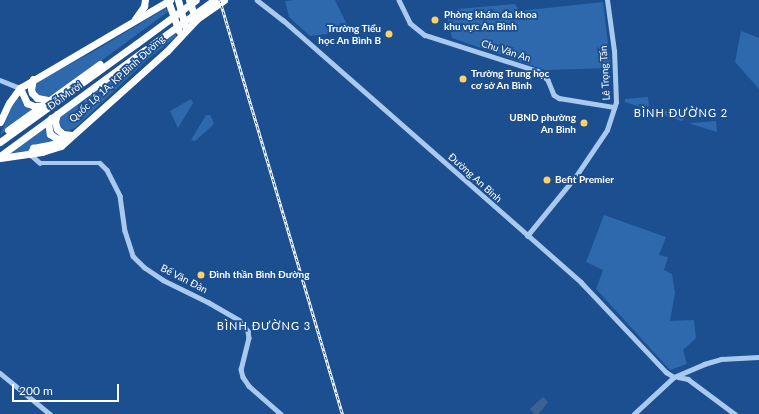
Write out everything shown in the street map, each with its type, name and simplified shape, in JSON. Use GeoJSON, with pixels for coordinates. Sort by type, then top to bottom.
{"type":"FeatureCollection","features":[{"type":"Feature","properties":{"kind":"highway"},"geometry":{"type":"LineString","coordinates":[[132,22],[144,6],[145,0]]}},
{"type":"Feature","properties":{"kind":"highway"},"geometry":{"type":"LineString","coordinates":[[178,0],[187,29]]}},
{"type":"Feature","properties":{"kind":"highway"},"geometry":{"type":"LineString","coordinates":[[138,46],[189,0],[196,20]]}},
{"type":"Feature","properties":{"kind":"highway"},"geometry":{"type":"LineString","coordinates":[[138,46],[197,0],[205,13]]}},
{"type":"Feature","properties":{"kind":"highway"},"geometry":{"type":"LineString","coordinates":[[138,46],[207,0]]}},
{"type":"Feature","properties":{"kind":"highway"},"geometry":{"type":"LineString","coordinates":[[138,46],[224,0]]}},
{"type":"Feature","properties":{"kind":"highway"},"geometry":{"type":"LineString","coordinates":[[0,122],[9,103],[20,88],[33,79],[169,1],[181,34]]}},
{"type":"Feature","properties":{"kind":"highway"},"geometry":{"type":"LineString","coordinates":[[0,157],[30,154],[56,148],[74,134],[176,41],[181,34],[214,4]]}},
{"type":"Feature","properties":{"kind":"highway","name":"Đỗ Mười"},"geometry":{"type":"LineString","coordinates":[[0,142],[49,103],[138,46]]}},
{"type":"Feature","properties":{"kind":"highway","name":"Đỗ Mười"},"geometry":{"type":"LineString","coordinates":[[0,157],[138,46]]}},
{"type":"Feature","properties":{"kind":"highway"},"geometry":{"type":"LineString","coordinates":[[33,79],[30,89],[34,96],[49,103]]}},
{"type":"Feature","properties":{"kind":"highway"},"geometry":{"type":"LineString","coordinates":[[20,88],[28,103],[34,106],[49,103]]}},
{"type":"Feature","properties":{"kind":"highway","name":"Đỗ Mười"},"geometry":{"type":"LineString","coordinates":[[0,137],[40,106]]}},
{"type":"Feature","properties":{"kind":"highway"},"geometry":{"type":"LineString","coordinates":[[56,113],[54,122],[57,129],[63,134],[74,134]]}},
{"type":"Feature","properties":{"kind":"highway"},"geometry":{"type":"LineString","coordinates":[[56,113],[48,123],[50,134],[63,140]]}},
{"type":"Feature","properties":{"kind":"highway","name":"Đỗ Mười"},"geometry":{"type":"LineString","coordinates":[[0,152],[56,113]]}},
{"type":"Feature","properties":{"kind":"highway"},"geometry":{"type":"LineString","coordinates":[[30,154],[33,148],[63,140],[74,134]]}},
{"type":"Feature","properties":{"kind":"street","name":"Đường An Bình"},"geometry":{"type":"LineString","coordinates":[[257,0],[283,20],[581,282],[666,372],[674,377]]}},
{"type":"Feature","properties":{"kind":"street","name":"Chu Văn An"},"geometry":{"type":"LineString","coordinates":[[399,0],[410,23],[425,35],[538,71],[548,80],[554,95],[560,98],[614,107]]}},
{"type":"Feature","properties":{"kind":"street","name":"Lê Trọng Tấn"},"geometry":{"type":"LineString","coordinates":[[527,236],[606,134],[616,102],[614,51],[607,0]]}},
{"type":"Feature","properties":{"kind":"street"},"geometry":{"type":"LineString","coordinates":[[0,80],[20,88]]}},
{"type":"Feature","properties":{"kind":"street","name":"Bế Văn Đàn"},"geometry":{"type":"LineString","coordinates":[[30,154],[40,163],[100,163],[108,170],[120,196],[125,231],[133,256],[144,267],[163,280],[208,302],[239,320],[248,331],[249,338],[241,369],[243,377],[249,386],[281,414]]}},
{"type":"Feature","properties":{"kind":"street"},"geometry":{"type":"LineString","coordinates":[[634,414],[674,377],[704,364],[721,359],[759,357]]}},
{"type":"Feature","properties":{"kind":"street"},"geometry":{"type":"LineString","coordinates":[[0,373],[50,414]]}},
{"type":"Feature","properties":{"kind":"street"},"geometry":{"type":"LineString","coordinates":[[674,377],[688,379],[735,414]]}},
{"type":"Feature","properties":{"kind":"shaded area"},"geometry":{"type":"Polygon","coordinates":[[[335,0],[350,31],[310,36],[289,17],[285,1],[335,0]]]}},
{"type":"Feature","properties":{"kind":"shaded area"},"geometry":{"type":"Polygon","coordinates":[[[603,2],[611,68],[545,70],[452,38],[445,10],[515,4],[519,11],[603,2]]]}},
{"type":"Feature","properties":{"kind":"shaded area"},"geometry":{"type":"Polygon","coordinates":[[[166,8],[169,11],[71,83],[50,96],[44,98],[36,96],[34,89],[39,81],[96,50],[166,8]]]}},
{"type":"Feature","properties":{"kind":"shaded area"},"geometry":{"type":"Polygon","coordinates":[[[176,31],[176,37],[149,58],[75,128],[68,131],[61,129],[58,123],[63,114],[176,31]]]}},
{"type":"Feature","properties":{"kind":"shaded area"},"geometry":{"type":"Polygon","coordinates":[[[741,31],[759,38],[759,89],[735,62],[741,31]]]}},
{"type":"Feature","properties":{"kind":"shaded area"},"geometry":{"type":"Polygon","coordinates":[[[16,96],[32,111],[0,135],[16,96]]]}},
{"type":"Feature","properties":{"kind":"shaded area"},"geometry":{"type":"Polygon","coordinates":[[[648,97],[649,106],[646,109],[625,102],[625,99],[648,97]]]}},
{"type":"Feature","properties":{"kind":"shaded area"},"geometry":{"type":"Polygon","coordinates":[[[191,99],[193,103],[178,128],[170,111],[191,99]]]}},
{"type":"Feature","properties":{"kind":"shaded area"},"geometry":{"type":"Polygon","coordinates":[[[683,110],[684,120],[681,121],[659,113],[659,111],[683,110]]]}},
{"type":"Feature","properties":{"kind":"shaded area"},"geometry":{"type":"Polygon","coordinates":[[[206,115],[210,115],[214,123],[195,141],[191,140],[206,115]]]}},
{"type":"Feature","properties":{"kind":"shaded area"},"geometry":{"type":"Polygon","coordinates":[[[716,121],[717,132],[691,124],[691,123],[716,121]]]}},
{"type":"Feature","properties":{"kind":"shaded area"},"geometry":{"type":"Polygon","coordinates":[[[44,128],[50,137],[56,142],[28,151],[8,153],[44,128]]]}},
{"type":"Feature","properties":{"kind":"shaded area"},"geometry":{"type":"Polygon","coordinates":[[[604,215],[666,237],[659,255],[668,257],[664,270],[672,274],[675,293],[670,321],[694,320],[696,338],[683,350],[687,364],[670,370],[596,289],[603,270],[586,262],[604,215]]]}},
{"type":"Feature","properties":{"kind":"shaded area"},"geometry":{"type":"Polygon","coordinates":[[[543,397],[548,402],[538,414],[534,414],[530,409],[543,397]]]}},
{"type":"Feature","properties":{"kind":"railway"},"geometry":{"type":"LineString","coordinates":[[220,0],[343,414]]}},
{"type":"Feature","properties":{"kind":"place","name":"Phòng khám đa khoa khu vực An Bình"},"geometry":{"type":"Point","coordinates":[435,20]}},
{"type":"Feature","properties":{"kind":"place","name":"Trường Tiểu học An Bình B"},"geometry":{"type":"Point","coordinates":[389,34]}},
{"type":"Feature","properties":{"kind":"place","name":"Trường Trung học cơ sở An Bình"},"geometry":{"type":"Point","coordinates":[463,79]}},
{"type":"Feature","properties":{"kind":"place","name":"UBND phường An Bình"},"geometry":{"type":"Point","coordinates":[584,123]}},
{"type":"Feature","properties":{"kind":"place","name":"Befit Premier"},"geometry":{"type":"Point","coordinates":[547,180]}},
{"type":"Feature","properties":{"kind":"place","name":"Đình thần Bình Đường"},"geometry":{"type":"Point","coordinates":[201,275]}},
{"type":"Feature","properties":{"kind":"district","name":"BÌNH ĐƯỜNG 2"},"geometry":{"type":"Point","coordinates":[681,113]}},
{"type":"Feature","properties":{"kind":"district","name":"BÌNH ĐƯỜNG 3"},"geometry":{"type":"Point","coordinates":[264,326]}}]}
